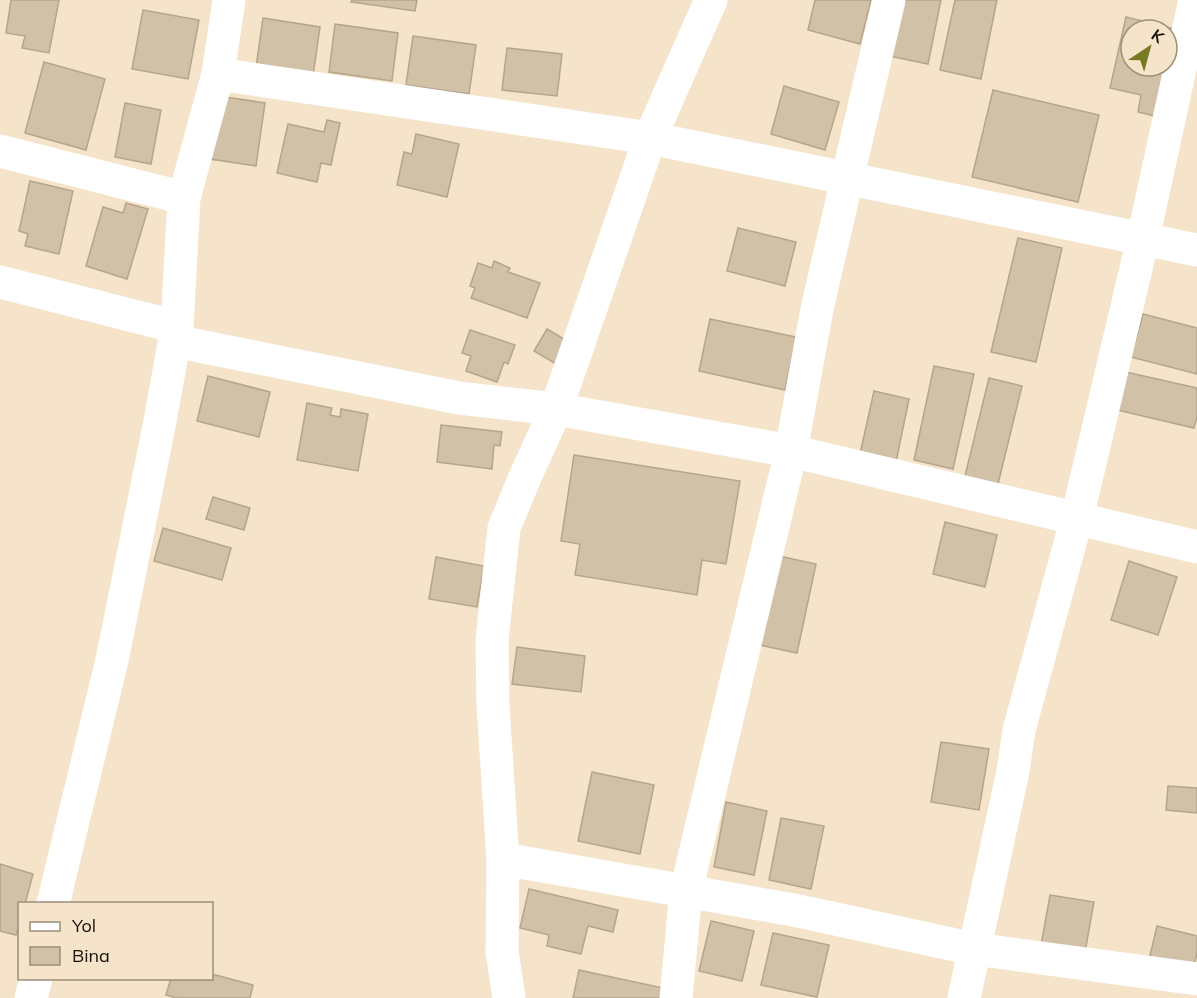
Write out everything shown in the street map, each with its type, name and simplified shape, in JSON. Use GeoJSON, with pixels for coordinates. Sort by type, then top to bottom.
{"type":"FeatureCollection","features":[{"type":"Feature","properties":{"kind":"street"},"geometry":{"type":"LineString","coordinates":[[53,902],[111,660],[160,421],[175,334],[184,198],[218,74],[229,0]]}},
{"type":"Feature","properties":{"kind":"street"},"geometry":{"type":"LineString","coordinates":[[509,998],[502,951],[503,859],[492,651],[504,528],[556,410],[650,138],[711,0]]}},
{"type":"Feature","properties":{"kind":"street"},"geometry":{"type":"LineString","coordinates":[[676,998],[686,891],[791,451],[818,304],[889,0]]}},
{"type":"Feature","properties":{"kind":"street"},"geometry":{"type":"LineString","coordinates":[[963,998],[1013,771],[1019,730],[1077,518],[1143,239],[1195,0]]}},
{"type":"Feature","properties":{"kind":"street"},"geometry":{"type":"LineString","coordinates":[[218,74],[650,138],[1197,250]]}},
{"type":"Feature","properties":{"kind":"street"},"geometry":{"type":"LineString","coordinates":[[0,151],[184,198]]}},
{"type":"Feature","properties":{"kind":"street"},"geometry":{"type":"LineString","coordinates":[[0,282],[175,334],[459,398],[556,410],[791,451],[1197,547]]}},
{"type":"Feature","properties":{"kind":"street"},"geometry":{"type":"LineString","coordinates":[[503,859],[794,909],[974,949],[1197,980],[1193,998]]}},
{"type":"Feature","properties":{"kind":"street"},"geometry":{"type":"LineString","coordinates":[[31,998],[36,980]]}},
{"type":"Feature","properties":{"kind":"building"},"geometry":{"type":"Polygon","coordinates":[[[11,0],[59,0],[49,53],[22,48],[25,36],[6,33],[11,0]]]}},
{"type":"Feature","properties":{"kind":"building"},"geometry":{"type":"Polygon","coordinates":[[[352,0],[417,0],[415,11],[351,2],[352,0]]]}},
{"type":"Feature","properties":{"kind":"building"},"geometry":{"type":"Polygon","coordinates":[[[815,0],[871,0],[860,44],[808,30],[815,0]]]}},
{"type":"Feature","properties":{"kind":"building"},"geometry":{"type":"Polygon","coordinates":[[[900,0],[941,0],[928,64],[889,56],[900,0]]]}},
{"type":"Feature","properties":{"kind":"building"},"geometry":{"type":"Polygon","coordinates":[[[955,0],[997,0],[981,79],[940,70],[955,0]]]}},
{"type":"Feature","properties":{"kind":"building"},"geometry":{"type":"Polygon","coordinates":[[[143,10],[199,20],[188,79],[132,69],[143,10]]]}},
{"type":"Feature","properties":{"kind":"building"},"geometry":{"type":"Polygon","coordinates":[[[263,18],[320,27],[313,76],[256,67],[263,18]]]}},
{"type":"Feature","properties":{"kind":"building"},"geometry":{"type":"Polygon","coordinates":[[[335,24],[398,33],[392,81],[329,72],[335,24]]]}},
{"type":"Feature","properties":{"kind":"building"},"geometry":{"type":"Polygon","coordinates":[[[413,36],[476,45],[469,94],[406,85],[413,36]]]}},
{"type":"Feature","properties":{"kind":"building"},"geometry":{"type":"Polygon","coordinates":[[[507,48],[562,54],[557,96],[502,90],[507,48]]]}},
{"type":"Feature","properties":{"kind":"building"},"geometry":{"type":"Polygon","coordinates":[[[1119,48],[1119,78],[1163,78],[1155,116],[1138,112],[1141,95],[1110,88],[1119,48]]]}},
{"type":"Feature","properties":{"kind":"building"},"geometry":{"type":"Polygon","coordinates":[[[44,62],[105,79],[86,150],[25,133],[44,62]]]}},
{"type":"Feature","properties":{"kind":"building"},"geometry":{"type":"Polygon","coordinates":[[[784,86],[839,102],[825,150],[771,134],[784,86]]]}},
{"type":"Feature","properties":{"kind":"building"},"geometry":{"type":"Polygon","coordinates":[[[993,90],[1099,115],[1078,202],[972,177],[993,90]]]}},
{"type":"Feature","properties":{"kind":"building"},"geometry":{"type":"Polygon","coordinates":[[[219,96],[265,103],[256,166],[210,159],[219,96]]]}},
{"type":"Feature","properties":{"kind":"building"},"geometry":{"type":"Polygon","coordinates":[[[125,103],[161,110],[151,164],[115,157],[125,103]]]}},
{"type":"Feature","properties":{"kind":"building"},"geometry":{"type":"Polygon","coordinates":[[[327,120],[340,123],[331,165],[321,163],[317,182],[277,173],[288,124],[324,132],[327,120]]]}},
{"type":"Feature","properties":{"kind":"building"},"geometry":{"type":"Polygon","coordinates":[[[416,134],[459,144],[447,197],[397,185],[404,152],[412,154],[416,134]]]}},
{"type":"Feature","properties":{"kind":"building"},"geometry":{"type":"Polygon","coordinates":[[[30,181],[73,191],[59,254],[25,246],[28,234],[19,231],[30,181]]]}},
{"type":"Feature","properties":{"kind":"building"},"geometry":{"type":"Polygon","coordinates":[[[126,203],[148,209],[127,279],[86,266],[103,207],[123,213],[126,203]]]}},
{"type":"Feature","properties":{"kind":"building"},"geometry":{"type":"Polygon","coordinates":[[[738,228],[796,242],[785,286],[727,271],[738,228]]]}},
{"type":"Feature","properties":{"kind":"building"},"geometry":{"type":"Polygon","coordinates":[[[1018,238],[1062,248],[1036,362],[991,352],[1018,238]]]}},
{"type":"Feature","properties":{"kind":"building"},"geometry":{"type":"Polygon","coordinates":[[[494,261],[510,268],[508,272],[540,283],[527,318],[471,298],[475,288],[470,286],[478,263],[492,268],[494,261]]]}},
{"type":"Feature","properties":{"kind":"building"},"geometry":{"type":"Polygon","coordinates":[[[1143,314],[1197,328],[1197,374],[1131,357],[1143,314]]]}},
{"type":"Feature","properties":{"kind":"building"},"geometry":{"type":"Polygon","coordinates":[[[710,319],[796,337],[785,390],[699,371],[710,319]]]}},
{"type":"Feature","properties":{"kind":"building"},"geometry":{"type":"Polygon","coordinates":[[[547,329],[569,342],[556,364],[534,351],[547,329]]]}},
{"type":"Feature","properties":{"kind":"building"},"geometry":{"type":"Polygon","coordinates":[[[470,330],[515,345],[508,364],[504,362],[497,382],[466,371],[471,356],[462,353],[470,330]]]}},
{"type":"Feature","properties":{"kind":"building"},"geometry":{"type":"Polygon","coordinates":[[[934,366],[974,374],[953,469],[914,460],[934,366]]]}},
{"type":"Feature","properties":{"kind":"building"},"geometry":{"type":"Polygon","coordinates":[[[1126,372],[1197,388],[1197,417],[1194,428],[1117,410],[1126,372]]]}},
{"type":"Feature","properties":{"kind":"building"},"geometry":{"type":"Polygon","coordinates":[[[208,376],[270,392],[259,437],[197,421],[208,376]]]}},
{"type":"Feature","properties":{"kind":"building"},"geometry":{"type":"Polygon","coordinates":[[[989,378],[1022,386],[997,488],[964,480],[989,378]]]}},
{"type":"Feature","properties":{"kind":"building"},"geometry":{"type":"Polygon","coordinates":[[[874,391],[909,399],[896,462],[860,454],[874,391]]]}},
{"type":"Feature","properties":{"kind":"building"},"geometry":{"type":"Polygon","coordinates":[[[307,403],[332,408],[330,415],[340,417],[341,409],[368,414],[358,471],[297,460],[307,403]]]}},
{"type":"Feature","properties":{"kind":"building"},"geometry":{"type":"Polygon","coordinates":[[[441,425],[502,432],[500,446],[494,445],[492,469],[437,462],[441,425]]]}},
{"type":"Feature","properties":{"kind":"building"},"geometry":{"type":"Polygon","coordinates":[[[574,455],[740,481],[726,564],[702,560],[697,595],[575,575],[580,544],[561,541],[574,455]]]}},
{"type":"Feature","properties":{"kind":"building"},"geometry":{"type":"Polygon","coordinates":[[[213,497],[250,508],[244,530],[206,519],[213,497]]]}},
{"type":"Feature","properties":{"kind":"building"},"geometry":{"type":"Polygon","coordinates":[[[945,522],[997,535],[985,587],[933,574],[945,522]]]}},
{"type":"Feature","properties":{"kind":"building"},"geometry":{"type":"Polygon","coordinates":[[[163,528],[231,548],[222,580],[154,561],[163,528]]]}},
{"type":"Feature","properties":{"kind":"building"},"geometry":{"type":"Polygon","coordinates":[[[779,556],[816,564],[797,653],[760,645],[779,556]]]}},
{"type":"Feature","properties":{"kind":"building"},"geometry":{"type":"Polygon","coordinates":[[[436,557],[484,566],[477,607],[429,599],[436,557]]]}},
{"type":"Feature","properties":{"kind":"building"},"geometry":{"type":"Polygon","coordinates":[[[1129,561],[1177,577],[1158,635],[1111,620],[1129,561]]]}},
{"type":"Feature","properties":{"kind":"building"},"geometry":{"type":"Polygon","coordinates":[[[517,647],[585,656],[581,692],[512,684],[517,647]]]}},
{"type":"Feature","properties":{"kind":"building"},"geometry":{"type":"Polygon","coordinates":[[[941,742],[989,749],[979,810],[931,802],[941,742]]]}},
{"type":"Feature","properties":{"kind":"building"},"geometry":{"type":"Polygon","coordinates":[[[592,772],[654,785],[640,854],[578,841],[592,772]]]}},
{"type":"Feature","properties":{"kind":"building"},"geometry":{"type":"Polygon","coordinates":[[[1168,786],[1197,788],[1197,813],[1166,810],[1168,786]]]}},
{"type":"Feature","properties":{"kind":"building"},"geometry":{"type":"Polygon","coordinates":[[[726,802],[767,811],[754,875],[714,867],[726,802]]]}},
{"type":"Feature","properties":{"kind":"building"},"geometry":{"type":"Polygon","coordinates":[[[781,818],[824,826],[811,889],[769,880],[781,818]]]}},
{"type":"Feature","properties":{"kind":"building"},"geometry":{"type":"Polygon","coordinates":[[[0,864],[33,874],[26,902],[18,902],[16,935],[0,931],[0,864]]]}},
{"type":"Feature","properties":{"kind":"building"},"geometry":{"type":"Polygon","coordinates":[[[529,889],[618,910],[613,932],[588,926],[581,954],[547,946],[549,935],[520,928],[529,889]]]}},
{"type":"Feature","properties":{"kind":"building"},"geometry":{"type":"Polygon","coordinates":[[[1050,895],[1094,902],[1085,952],[1041,945],[1050,895]]]}},
{"type":"Feature","properties":{"kind":"building"},"geometry":{"type":"Polygon","coordinates":[[[711,921],[754,931],[742,981],[699,971],[711,921]]]}},
{"type":"Feature","properties":{"kind":"building"},"geometry":{"type":"Polygon","coordinates":[[[1157,926],[1197,936],[1197,953],[1193,971],[1149,960],[1157,926]]]}},
{"type":"Feature","properties":{"kind":"building"},"geometry":{"type":"Polygon","coordinates":[[[773,933],[829,945],[817,997],[761,985],[773,933]]]}},
{"type":"Feature","properties":{"kind":"building"},"geometry":{"type":"Polygon","coordinates":[[[579,970],[663,988],[661,998],[573,998],[579,970]]]}},
{"type":"Feature","properties":{"kind":"building"},"geometry":{"type":"Polygon","coordinates":[[[213,974],[253,985],[250,998],[177,998],[166,995],[170,980],[213,980],[213,974]]]}}]}
